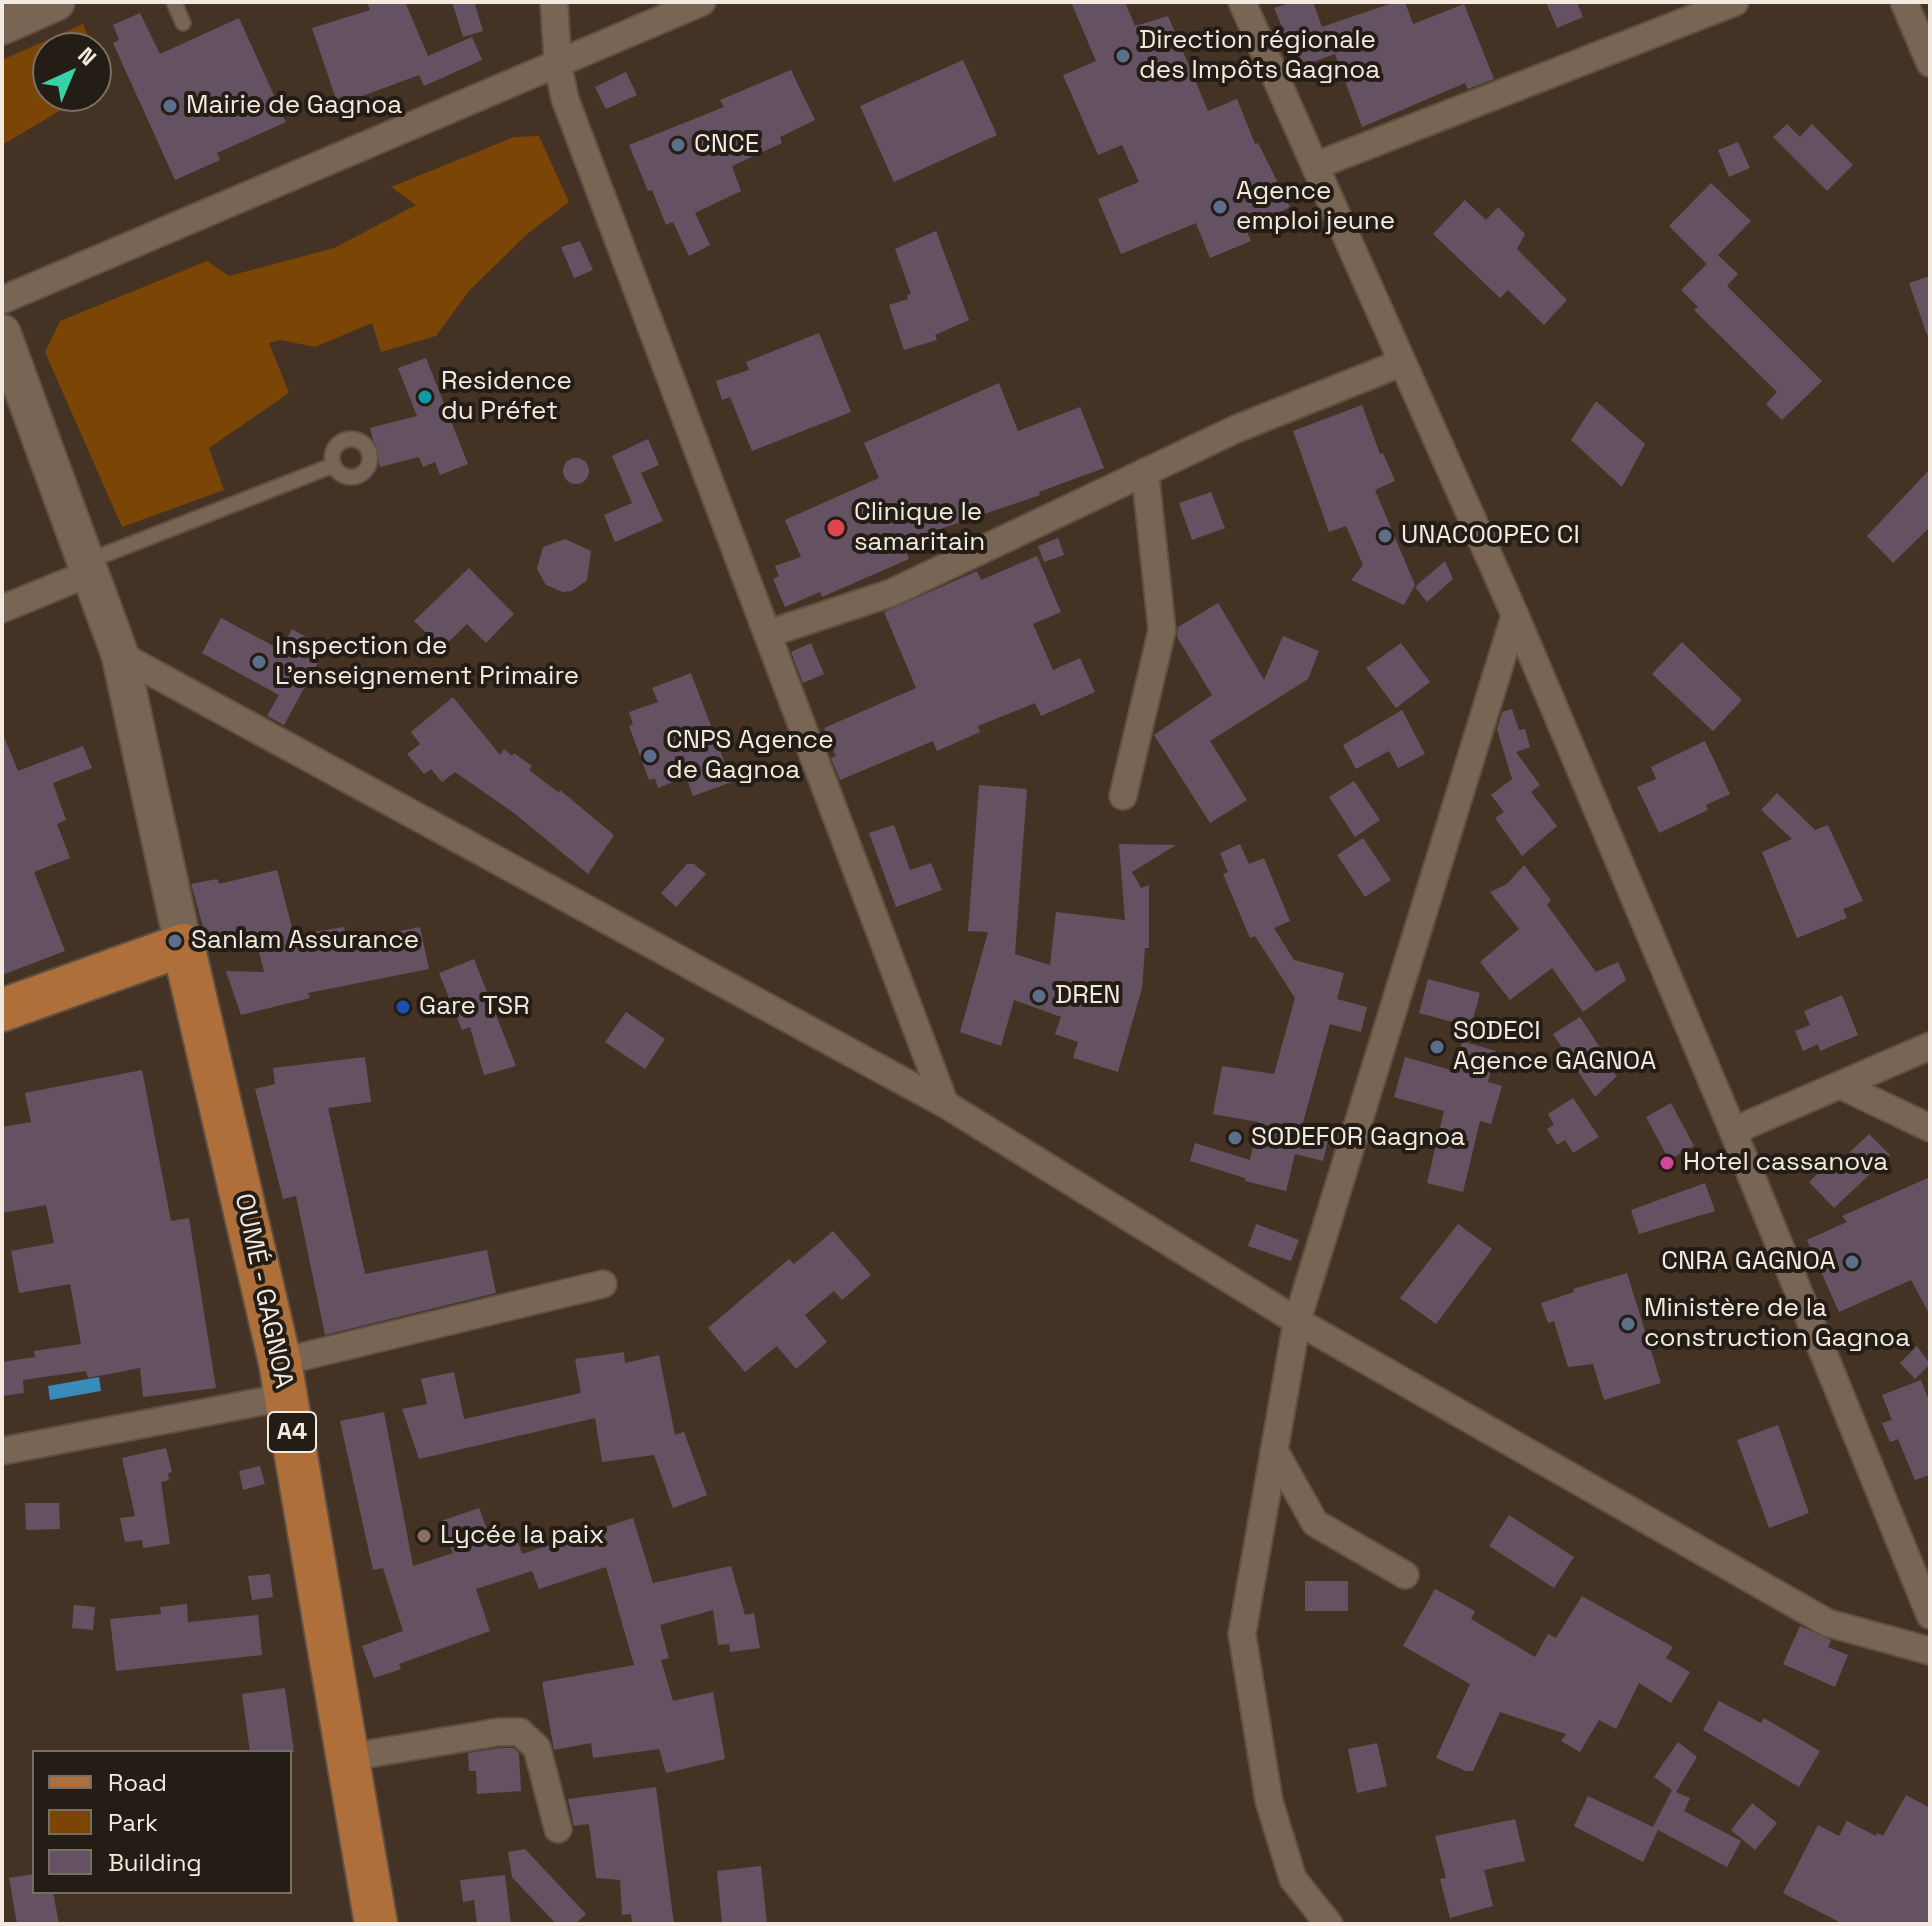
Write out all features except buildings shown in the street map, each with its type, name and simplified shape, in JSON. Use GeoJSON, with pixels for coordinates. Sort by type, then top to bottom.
{"type":"FeatureCollection","features":[{"type":"Feature","properties":{"kind":"main road"},"geometry":{"type":"LineString","coordinates":[[2,1010],[183,945]]}},
{"type":"Feature","properties":{"kind":"main road","name":"OUMÉ - GAGNOA"},"geometry":{"type":"LineString","coordinates":[[183,945],[283,1379],[350,1757],[376,1924]]}},
{"type":"Feature","properties":{"kind":"street"},"geometry":{"type":"LineString","coordinates":[[2,26],[56,2]]}},
{"type":"Feature","properties":{"kind":"street"},"geometry":{"type":"LineString","coordinates":[[554,2],[558,65],[565,99],[945,1104]]}},
{"type":"Feature","properties":{"kind":"street"},"geometry":{"type":"LineString","coordinates":[[2,300],[702,2]]}},
{"type":"Feature","properties":{"kind":"street"},"geometry":{"type":"LineString","coordinates":[[1242,2],[1515,615],[1733,1131],[1930,1615]]}},
{"type":"Feature","properties":{"kind":"street"},"geometry":{"type":"LineString","coordinates":[[1315,166],[1735,2]]}},
{"type":"Feature","properties":{"kind":"street"},"geometry":{"type":"LineString","coordinates":[[1904,2],[1930,63]]}},
{"type":"Feature","properties":{"kind":"street"},"geometry":{"type":"LineString","coordinates":[[2,333],[120,655],[183,945]]}},
{"type":"Feature","properties":{"kind":"street"},"geometry":{"type":"LineString","coordinates":[[767,634],[891,593],[1236,429],[1401,363]]}},
{"type":"Feature","properties":{"kind":"street"},"geometry":{"type":"LineString","coordinates":[[1123,796],[1162,630],[1145,472]]}},
{"type":"Feature","properties":{"kind":"street"},"geometry":{"type":"LineString","coordinates":[[2,609],[90,567]]}},
{"type":"Feature","properties":{"kind":"street"},"geometry":{"type":"LineString","coordinates":[[1329,1924],[1293,1879],[1269,1801],[1242,1634],[1297,1321],[1515,615]]}},
{"type":"Feature","properties":{"kind":"street"},"geometry":{"type":"LineString","coordinates":[[120,655],[945,1104],[1297,1321],[1828,1623],[1930,1651]]}},
{"type":"Feature","properties":{"kind":"street"},"geometry":{"type":"LineString","coordinates":[[1733,1131],[1930,1046]]}},
{"type":"Feature","properties":{"kind":"street"},"geometry":{"type":"LineString","coordinates":[[1840,1085],[1930,1128]]}},
{"type":"Feature","properties":{"kind":"street"},"geometry":{"type":"LineString","coordinates":[[2,1451],[283,1379],[603,1284]]}},
{"type":"Feature","properties":{"kind":"street"},"geometry":{"type":"LineString","coordinates":[[1274,1450],[1315,1523],[1405,1575]]}},
{"type":"Feature","properties":{"kind":"street"},"geometry":{"type":"LineString","coordinates":[[350,1757],[499,1732],[520,1732],[537,1748],[558,1829]]}},
{"type":"Feature","properties":{"kind":"lane"},"geometry":{"type":"LineString","coordinates":[[174,2],[183,23]]}},
{"type":"Feature","properties":{"kind":"lane"},"geometry":{"type":"LineString","coordinates":[[90,567],[334,465]]}},
{"type":"Feature","properties":{"kind":"green space"},"geometry":{"type":"Polygon","coordinates":[[[83,24],[86,32],[65,32],[83,24]]]}},
{"type":"Feature","properties":{"kind":"green space"},"geometry":{"type":"Polygon","coordinates":[[[32,47],[32,112],[58,112],[2,145],[2,60],[32,47]]]}},
{"type":"Feature","properties":{"kind":"green space"},"geometry":{"type":"Polygon","coordinates":[[[539,136],[569,202],[526,235],[469,291],[436,336],[381,352],[372,323],[315,347],[281,340],[269,343],[289,393],[209,448],[224,490],[122,527],[45,352],[60,321],[207,261],[229,276],[334,248],[416,205],[391,187],[514,137],[539,136]]]}},
{"type":"Feature","properties":{"kind":"water"},"geometry":{"type":"Polygon","coordinates":[[[99,1377],[101,1391],[50,1400],[48,1386],[99,1377]]]}},
{"type":"Feature","properties":{"kind":"place","name":"Direction régionale des Impôts Gagnoa"},"geometry":{"type":"Point","coordinates":[1123,56]}},
{"type":"Feature","properties":{"kind":"place","name":"Mairie de Gagnoa"},"geometry":{"type":"Point","coordinates":[170,106]}},
{"type":"Feature","properties":{"kind":"place","name":"CNCE"},"geometry":{"type":"Point","coordinates":[678,145]}},
{"type":"Feature","properties":{"kind":"place","name":"Agence emploi jeune"},"geometry":{"type":"Point","coordinates":[1220,207]}},
{"type":"Feature","properties":{"kind":"place","name":"Residence du Préfet"},"geometry":{"type":"Point","coordinates":[425,397]}},
{"type":"Feature","properties":{"kind":"place","name":"Clinique le samaritain"},"geometry":{"type":"Point","coordinates":[836,528]}},
{"type":"Feature","properties":{"kind":"place","name":"UNACOOPEC CI"},"geometry":{"type":"Point","coordinates":[1385,536]}},
{"type":"Feature","properties":{"kind":"place","name":"Inspection de L'enseignement Primaire"},"geometry":{"type":"Point","coordinates":[259,662]}},
{"type":"Feature","properties":{"kind":"place","name":"CNPS Agence de Gagnoa"},"geometry":{"type":"Point","coordinates":[650,756]}},
{"type":"Feature","properties":{"kind":"place","name":"Sanlam Assurance"},"geometry":{"type":"Point","coordinates":[175,941]}},
{"type":"Feature","properties":{"kind":"place","name":"DREN"},"geometry":{"type":"Point","coordinates":[1039,996]}},
{"type":"Feature","properties":{"kind":"place","name":"Gare TSR"},"geometry":{"type":"Point","coordinates":[403,1007]}},
{"type":"Feature","properties":{"kind":"place","name":"SODECI Agence GAGNOA"},"geometry":{"type":"Point","coordinates":[1437,1047]}},
{"type":"Feature","properties":{"kind":"place","name":"SODEFOR Gagnoa"},"geometry":{"type":"Point","coordinates":[1235,1138]}},
{"type":"Feature","properties":{"kind":"place","name":"Hotel cassanova"},"geometry":{"type":"Point","coordinates":[1667,1163]}},
{"type":"Feature","properties":{"kind":"place","name":"CNRA GAGNOA"},"geometry":{"type":"Point","coordinates":[1852,1262]}},
{"type":"Feature","properties":{"kind":"place","name":"Ministère de la construction Gagnoa"},"geometry":{"type":"Point","coordinates":[1628,1324]}},
{"type":"Feature","properties":{"kind":"place","name":"Lycée la paix"},"geometry":{"type":"Point","coordinates":[424,1536]}}]}
